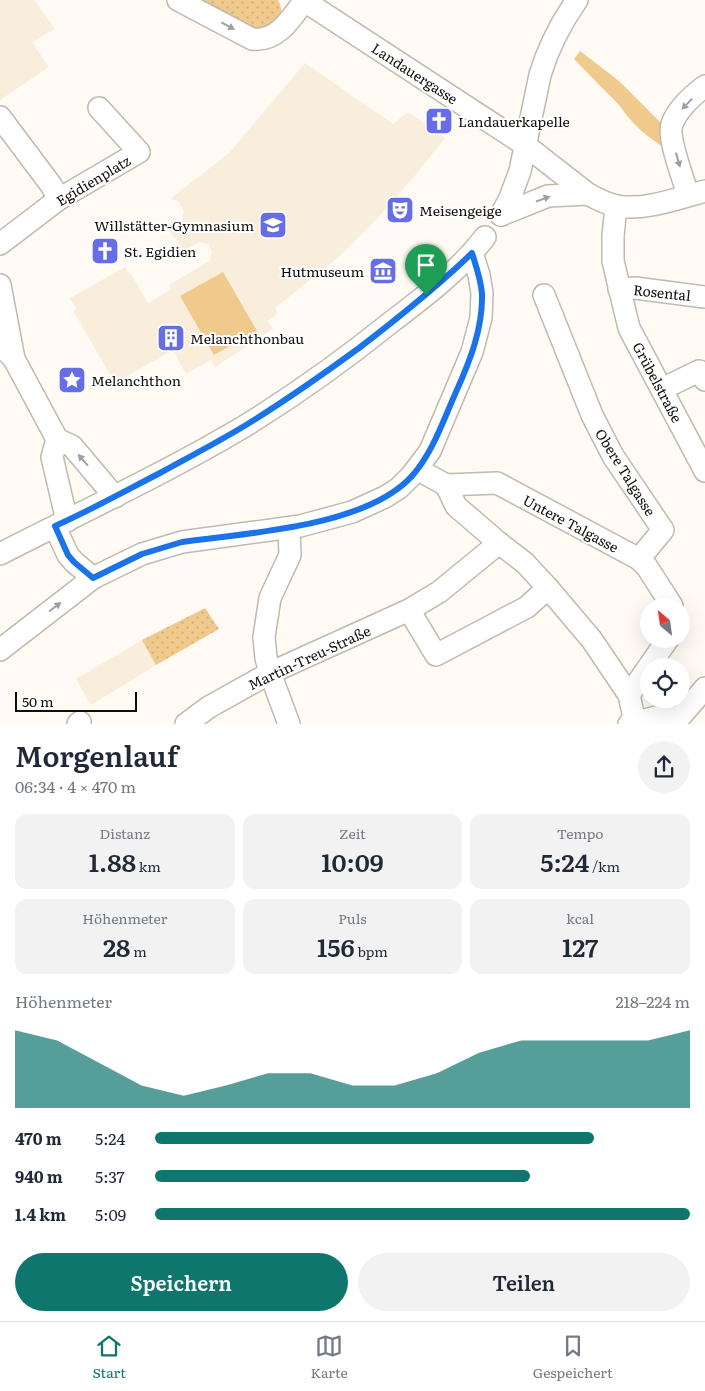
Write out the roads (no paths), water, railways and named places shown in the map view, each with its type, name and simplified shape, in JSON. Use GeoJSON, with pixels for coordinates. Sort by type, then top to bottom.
{"type":"FeatureCollection","features":[{"type":"Feature","properties":{"kind":"street"},"geometry":{"type":"LineString","coordinates":[[178,0],[257,40],[270,37],[281,30],[304,0]]}},
{"type":"Feature","properties":{"kind":"street","name":"Landauergasse"},"geometry":{"type":"LineString","coordinates":[[304,0],[524,145],[588,194]]}},
{"type":"Feature","properties":{"kind":"street"},"geometry":{"type":"LineString","coordinates":[[578,0],[558,31],[545,59],[517,181],[501,215],[548,196],[588,194],[616,206],[645,206],[697,193],[670,134],[672,124],[679,112],[705,86]]}},
{"type":"Feature","properties":{"kind":"street","name":"Egidienplatz"},"geometry":{"type":"LineString","coordinates":[[0,244],[59,199],[139,152],[99,108]]}},
{"type":"Feature","properties":{"kind":"street"},"geometry":{"type":"LineString","coordinates":[[0,117],[59,199]]}},
{"type":"Feature","properties":{"kind":"street","name":"Grübelstraße"},"geometry":{"type":"LineString","coordinates":[[616,206],[613,261],[629,328],[705,471]]}},
{"type":"Feature","properties":{"kind":"street"},"geometry":{"type":"LineString","coordinates":[[0,554],[115,497],[242,427],[311,382],[376,334],[445,279],[479,245],[479,275],[482,293],[481,318],[472,352],[430,451],[417,469],[399,488],[377,501],[352,512],[300,526],[174,544],[142,554],[93,578],[8,644]]}},
{"type":"Feature","properties":{"kind":"street"},"geometry":{"type":"LineString","coordinates":[[0,286],[14,359]]}},
{"type":"Feature","properties":{"kind":"street","name":"Rosental"},"geometry":{"type":"LineString","coordinates":[[619,289],[634,288],[705,297]]}},
{"type":"Feature","properties":{"kind":"street","name":"Obere Talgasse"},"geometry":{"type":"LineString","coordinates":[[544,295],[592,415],[613,456],[663,530],[639,559]]}},
{"type":"Feature","properties":{"kind":"street"},"geometry":{"type":"LineString","coordinates":[[0,344],[14,359],[57,439],[72,446],[115,497]]}},
{"type":"Feature","properties":{"kind":"street"},"geometry":{"type":"LineString","coordinates":[[662,389],[699,372],[705,380]]}},
{"type":"Feature","properties":{"kind":"street"},"geometry":{"type":"LineString","coordinates":[[57,439],[52,457],[61,524],[68,555],[93,578]]}},
{"type":"Feature","properties":{"kind":"street"},"geometry":{"type":"LineString","coordinates":[[417,469],[446,485],[456,506],[525,563],[548,588],[592,640],[629,695],[632,723],[660,716],[680,717],[705,688]]}},
{"type":"Feature","properties":{"kind":"street","name":"Untere Talgasse"},"geometry":{"type":"LineString","coordinates":[[446,485],[497,483],[639,559],[647,567],[667,598]]}},
{"type":"Feature","properties":{"kind":"street"},"geometry":{"type":"LineString","coordinates":[[289,528],[290,555],[270,598],[264,637],[270,673],[289,724]]}},
{"type":"Feature","properties":{"kind":"street","name":"Martin-Treu-Straße"},"geometry":{"type":"LineString","coordinates":[[186,724],[209,707],[270,673],[409,610],[439,592],[499,543]]}},
{"type":"Feature","properties":{"kind":"street"},"geometry":{"type":"LineString","coordinates":[[409,610],[436,655],[527,607],[548,588]]}},
{"type":"Feature","properties":{"kind":"street"},"geometry":{"type":"LineString","coordinates":[[629,695],[662,648]]}},
{"type":"Feature","properties":{"kind":"place","name":"Landauerkapelle"},"geometry":{"type":"Point","coordinates":[439,121]}},
{"type":"Feature","properties":{"kind":"place","name":"Meisengeige"},"geometry":{"type":"Point","coordinates":[400,210]}},
{"type":"Feature","properties":{"kind":"place","name":"Willstätter-Gymnasium"},"geometry":{"type":"Point","coordinates":[273,225]}},
{"type":"Feature","properties":{"kind":"place","name":"St. Egidien"},"geometry":{"type":"Point","coordinates":[105,251]}},
{"type":"Feature","properties":{"kind":"place","name":"Hutmuseum"},"geometry":{"type":"Point","coordinates":[383,271]}},
{"type":"Feature","properties":{"kind":"place","name":"Melanchthonbau"},"geometry":{"type":"Point","coordinates":[171,338]}},
{"type":"Feature","properties":{"kind":"place","name":"Melanchthon"},"geometry":{"type":"Point","coordinates":[72,380]}}]}
